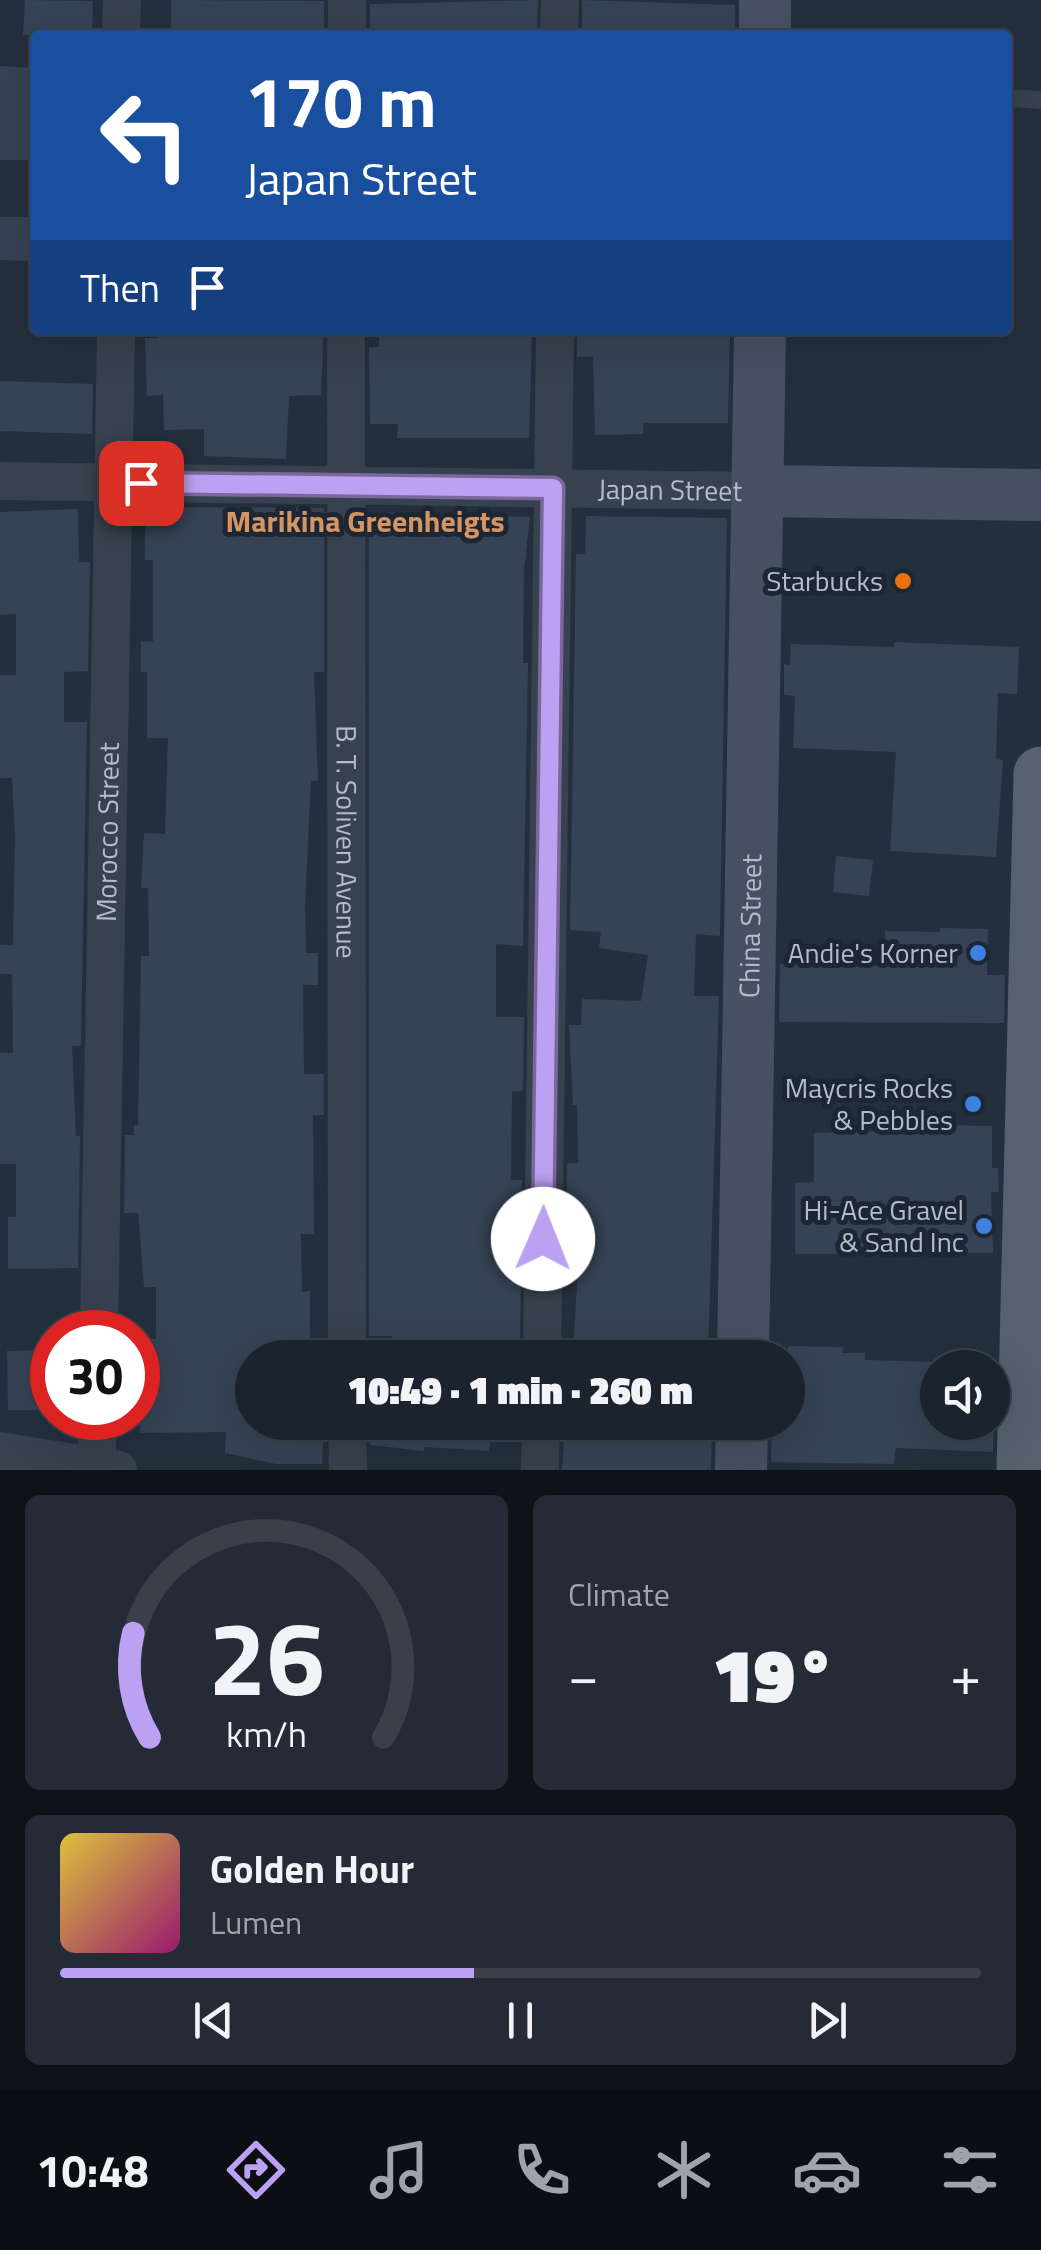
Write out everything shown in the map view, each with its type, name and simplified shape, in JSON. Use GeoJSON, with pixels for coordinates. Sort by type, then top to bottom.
{"type":"FeatureCollection","features":[{"type":"Feature","properties":{"kind":"main road"},"geometry":{"type":"LineString","coordinates":[[1024,1470],[1041,774]]}},
{"type":"Feature","properties":{"kind":"street"},"geometry":{"type":"LineString","coordinates":[[122,0],[122,30]]}},
{"type":"Feature","properties":{"kind":"street"},"geometry":{"type":"LineString","coordinates":[[347,0],[347,30]]}},
{"type":"Feature","properties":{"kind":"street"},"geometry":{"type":"LineString","coordinates":[[559,30],[560,0]]}},
{"type":"Feature","properties":{"kind":"street"},"geometry":{"type":"LineString","coordinates":[[765,30],[766,0]]}},
{"type":"Feature","properties":{"kind":"street","name":"Morocco Street"},"geometry":{"type":"LineString","coordinates":[[99,1310],[116,335]]}},
{"type":"Feature","properties":{"kind":"street","name":"B. T. Soliven Avenue"},"geometry":{"type":"LineString","coordinates":[[346,335],[347,1340]]}},
{"type":"Feature","properties":{"kind":"street"},"geometry":{"type":"LineString","coordinates":[[542,1340],[555,335]]}},
{"type":"Feature","properties":{"kind":"street","name":"China Street"},"geometry":{"type":"LineString","coordinates":[[743,1340],[760,335]]}},
{"type":"Feature","properties":{"kind":"street","name":"Japan Street"},"geometry":{"type":"LineString","coordinates":[[0,481],[1041,495]]}},
{"type":"Feature","properties":{"kind":"street"},"geometry":{"type":"LineString","coordinates":[[0,1451],[107,1468],[102,1440]]}},
{"type":"Feature","properties":{"kind":"street"},"geometry":{"type":"LineString","coordinates":[[348,1440],[348,1470]]}},
{"type":"Feature","properties":{"kind":"street"},"geometry":{"type":"LineString","coordinates":[[540,1470],[541,1440]]}},
{"type":"Feature","properties":{"kind":"street"},"geometry":{"type":"LineString","coordinates":[[741,1470],[742,1440]]}},
{"type":"Feature","properties":{"kind":"lane"},"geometry":{"type":"LineString","coordinates":[[1012,98],[1041,100]]}},
{"type":"Feature","properties":{"kind":"building"},"geometry":{"type":"Polygon","coordinates":[[[25,0],[93,1],[92,30],[30,30],[30,35],[23,35],[25,0]]]}},
{"type":"Feature","properties":{"kind":"building"},"geometry":{"type":"Polygon","coordinates":[[[171,0],[324,1],[324,30],[171,30],[171,0]]]}},
{"type":"Feature","properties":{"kind":"building"},"geometry":{"type":"Polygon","coordinates":[[[538,0],[537,30],[370,30],[370,4],[538,0]]]}},
{"type":"Feature","properties":{"kind":"building"},"geometry":{"type":"Polygon","coordinates":[[[582,0],[735,5],[735,30],[582,30],[582,0]]]}},
{"type":"Feature","properties":{"kind":"building"},"geometry":{"type":"Polygon","coordinates":[[[0,66],[30,68],[30,160],[0,160],[0,66]]]}},
{"type":"Feature","properties":{"kind":"building"},"geometry":{"type":"Polygon","coordinates":[[[0,217],[30,217],[30,261],[0,260],[0,217]]]}},
{"type":"Feature","properties":{"kind":"building"},"geometry":{"type":"Polygon","coordinates":[[[158,335],[324,335],[321,395],[289,396],[286,459],[204,456],[204,429],[164,430],[163,395],[147,396],[145,338],[158,338],[158,335]]]}},
{"type":"Feature","properties":{"kind":"building"},"geometry":{"type":"Polygon","coordinates":[[[379,335],[532,335],[529,438],[397,438],[398,424],[370,424],[369,347],[379,347],[379,335]]]}},
{"type":"Feature","properties":{"kind":"building"},"geometry":{"type":"Polygon","coordinates":[[[577,335],[730,335],[728,423],[643,423],[643,434],[595,435],[593,357],[577,357],[577,335]]]}},
{"type":"Feature","properties":{"kind":"building"},"geometry":{"type":"Polygon","coordinates":[[[0,381],[93,384],[92,434],[0,431],[0,381]]]}},
{"type":"Feature","properties":{"kind":"building"},"geometry":{"type":"Polygon","coordinates":[[[145,507],[324,508],[324,672],[314,672],[318,781],[311,781],[305,906],[306,953],[318,953],[318,985],[303,985],[304,1074],[324,1074],[324,1115],[313,1115],[314,1234],[301,1234],[302,1292],[310,1291],[310,1340],[235,1340],[235,1440],[323,1440],[322,1464],[276,1464],[225,1453],[226,1432],[160,1433],[160,1310],[156,1310],[156,1287],[144,1287],[138,1213],[124,1213],[125,1135],[134,1135],[134,1125],[138,1125],[141,956],[149,956],[148,888],[141,888],[144,833],[165,834],[168,738],[147,738],[147,672],[141,672],[141,641],[153,642],[153,560],[145,560],[145,507]]]}},
{"type":"Feature","properties":{"kind":"building"},"geometry":{"type":"Polygon","coordinates":[[[78,509],[79,562],[90,562],[88,671],[64,672],[64,722],[87,722],[81,1046],[72,1046],[76,1136],[80,1136],[78,1268],[8,1269],[8,1217],[16,1217],[16,1164],[0,1164],[0,1053],[13,1053],[12,974],[0,974],[0,945],[13,945],[15,838],[12,778],[0,778],[0,675],[16,675],[16,614],[0,615],[0,512],[78,509]]]}},
{"type":"Feature","properties":{"kind":"building"},"geometry":{"type":"Polygon","coordinates":[[[369,512],[530,517],[524,571],[523,663],[528,663],[523,946],[496,944],[496,1017],[524,1017],[523,1091],[512,1091],[511,1180],[522,1180],[520,1340],[392,1340],[392,1336],[369,1336],[369,512]]]}},
{"type":"Feature","properties":{"kind":"building"},"geometry":{"type":"Polygon","coordinates":[[[586,516],[727,518],[720,936],[696,934],[694,996],[719,996],[709,1340],[574,1340],[578,1265],[566,1265],[567,1163],[578,1163],[569,1025],[581,1025],[582,999],[641,1001],[648,955],[599,948],[601,932],[570,930],[576,554],[585,554],[586,516]]]}},
{"type":"Feature","properties":{"kind":"building"},"geometry":{"type":"Polygon","coordinates":[[[894,642],[1019,647],[1017,694],[998,693],[996,759],[1003,760],[996,857],[890,851],[896,752],[793,748],[795,696],[784,695],[784,664],[790,665],[791,644],[894,647],[894,642]]]}},
{"type":"Feature","properties":{"kind":"building"},"geometry":{"type":"Polygon","coordinates":[[[836,856],[873,860],[869,896],[833,892],[836,856]]]}},
{"type":"Feature","properties":{"kind":"building"},"geometry":{"type":"Polygon","coordinates":[[[940,928],[988,929],[987,975],[1005,975],[1004,1023],[779,1022],[780,964],[885,966],[885,931],[940,932],[940,928]]]}},
{"type":"Feature","properties":{"kind":"building"},"geometry":{"type":"Polygon","coordinates":[[[937,1125],[992,1126],[992,1168],[998,1168],[999,1192],[991,1192],[993,1253],[795,1254],[795,1183],[814,1182],[814,1133],[937,1130],[937,1125]]]}},
{"type":"Feature","properties":{"kind":"building"},"geometry":{"type":"Polygon","coordinates":[[[805,1346],[843,1347],[842,1353],[865,1353],[865,1360],[920,1362],[920,1440],[993,1440],[993,1452],[896,1448],[894,1464],[771,1462],[772,1440],[805,1440],[805,1346]]]}},
{"type":"Feature","properties":{"kind":"building"},"geometry":{"type":"Polygon","coordinates":[[[30,1350],[30,1410],[8,1410],[7,1351],[30,1350]]]}},
{"type":"Feature","properties":{"kind":"building"},"geometry":{"type":"Polygon","coordinates":[[[370,1440],[490,1440],[489,1451],[425,1447],[424,1451],[370,1445],[370,1440]]]}},
{"type":"Feature","properties":{"kind":"building"},"geometry":{"type":"Polygon","coordinates":[[[564,1440],[712,1440],[711,1470],[562,1470],[564,1440]]]}},
{"type":"Feature","properties":{"kind":"place","name":"Starbucks"},"geometry":{"type":"Point","coordinates":[903,581]}},
{"type":"Feature","properties":{"kind":"place","name":"Andie's Korner"},"geometry":{"type":"Point","coordinates":[978,953]}},
{"type":"Feature","properties":{"kind":"place","name":"Maycris Rocks & Pebbles"},"geometry":{"type":"Point","coordinates":[973,1104]}},
{"type":"Feature","properties":{"kind":"place","name":"Hi-Ace Gravel & Sand Inc"},"geometry":{"type":"Point","coordinates":[984,1226]}},
{"type":"Feature","properties":{"kind":"district","name":"Marikina Greenheigts"},"geometry":{"type":"Point","coordinates":[365,522]}},
{"type":"Feature","properties":{"kind":"route"},"geometry":{"type":"LineString","coordinates":[[141,483],[553,488],[543,1239]]}}]}
